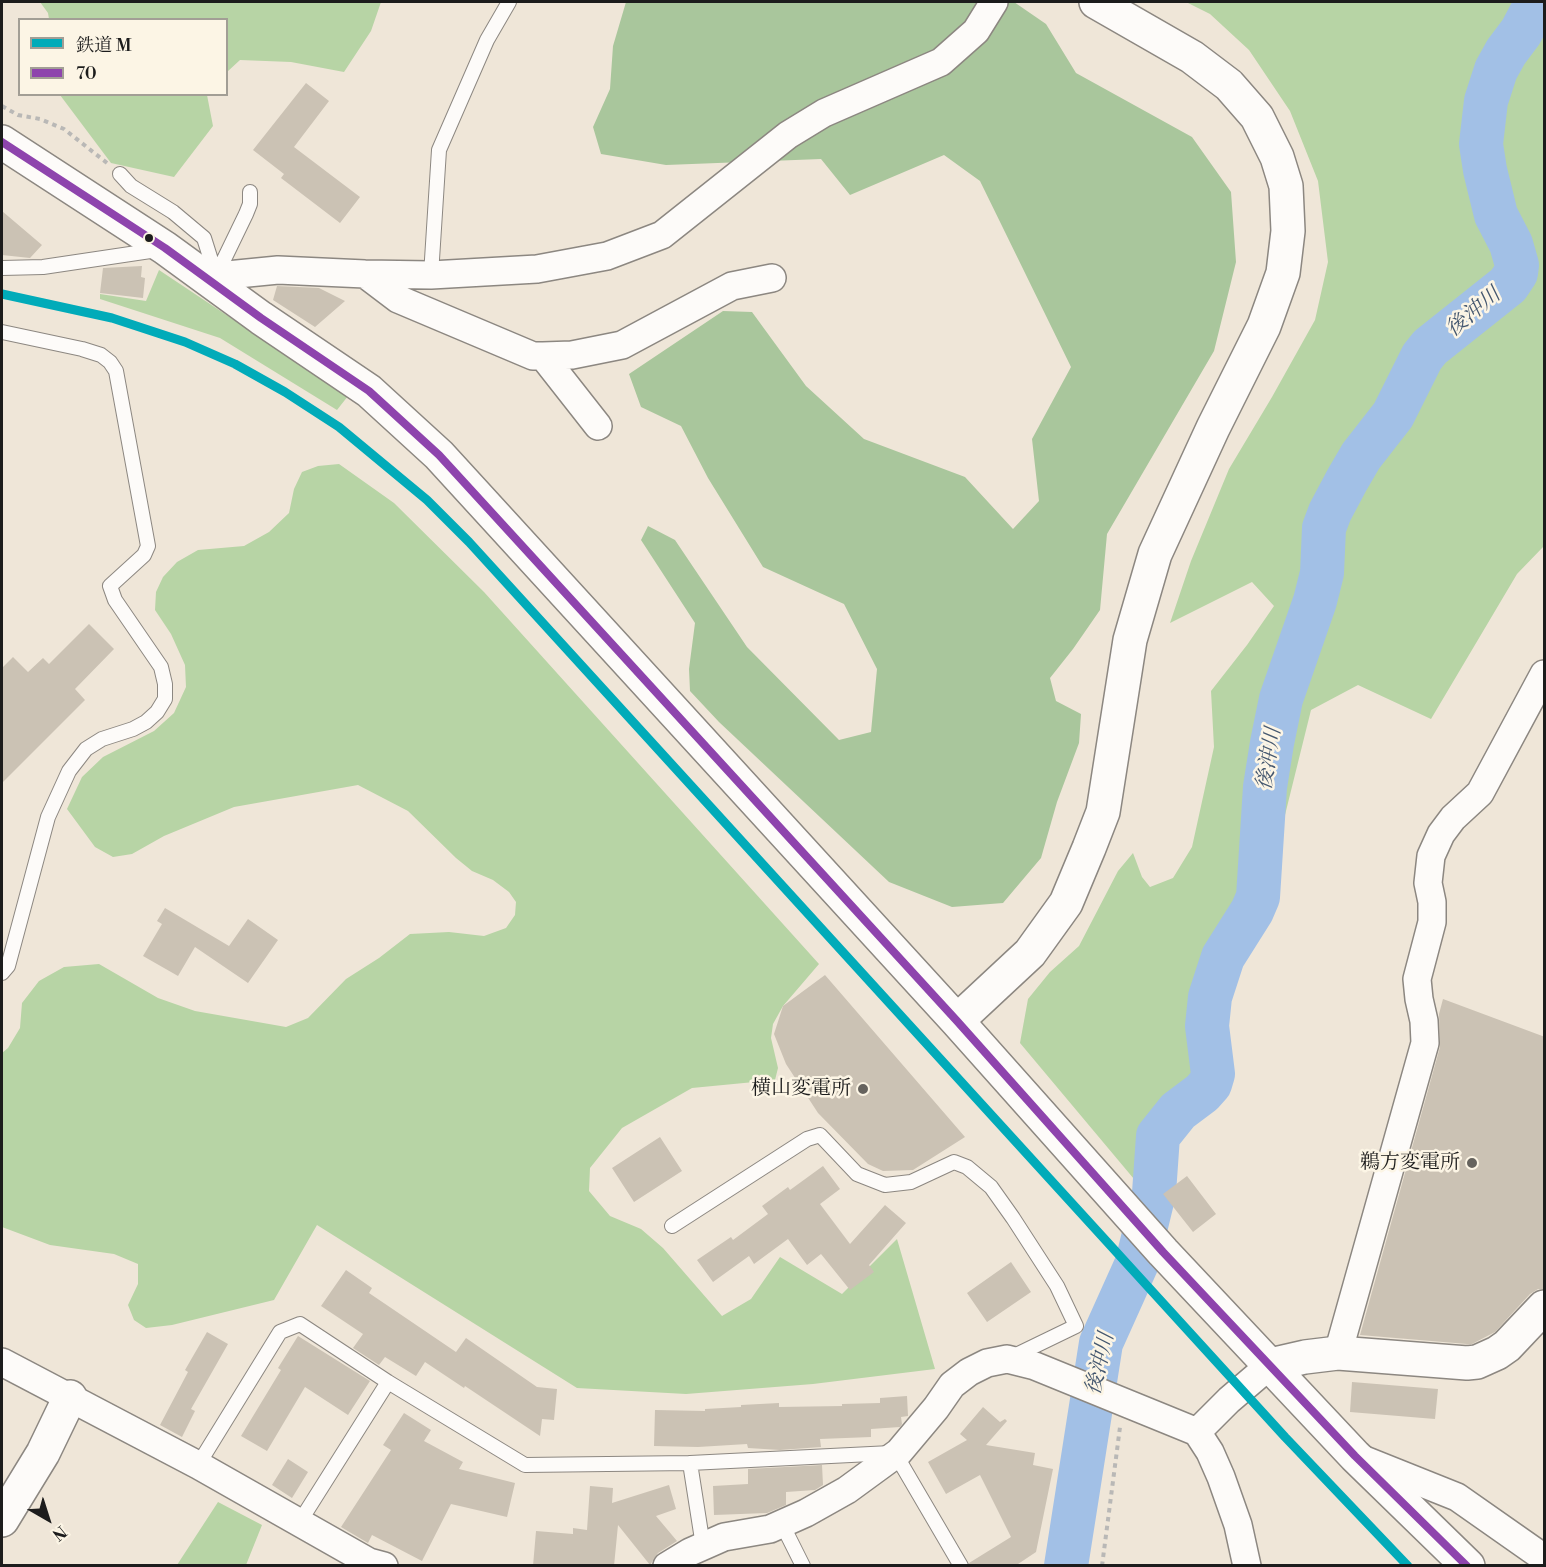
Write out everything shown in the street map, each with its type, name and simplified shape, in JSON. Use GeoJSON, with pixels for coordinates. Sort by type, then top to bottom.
{"type":"FeatureCollection","features":[{"type":"Feature","properties":{"kind":"street"},"geometry":{"type":"LineString","coordinates":[[212,277],[278,270],[431,275],[537,269],[607,256],[662,235],[788,135],[824,113],[941,62],[976,32],[994,2]]}},
{"type":"Feature","properties":{"kind":"street"},"geometry":{"type":"LineString","coordinates":[[957,1021],[1030,952],[1066,903],[1103,812],[1130,640],[1155,554],[1264,326],[1283,273],[1288,231],[1286,186],[1277,157],[1257,117],[1229,86],[1192,57],[1096,2]]}},
{"type":"Feature","properties":{"kind":"street"},"geometry":{"type":"LineString","coordinates":[[2,142],[212,277],[261,318],[369,391],[439,455],[957,1021],[1164,1252],[1356,1456],[1468,1566]]}},
{"type":"Feature","properties":{"kind":"street"},"geometry":{"type":"LineString","coordinates":[[365,274],[398,299],[533,356],[572,356],[622,345],[732,286],[772,278]]}},
{"type":"Feature","properties":{"kind":"street"},"geometry":{"type":"LineString","coordinates":[[543,356],[598,426]]}},
{"type":"Feature","properties":{"kind":"street"},"geometry":{"type":"LineString","coordinates":[[1338,1353],[1425,1042],[1425,1021],[1419,999],[1418,979],[1432,922],[1432,902],[1428,883],[1431,856],[1441,834],[1453,818],[1480,792],[1545,674]]}},
{"type":"Feature","properties":{"kind":"street"},"geometry":{"type":"LineString","coordinates":[[1197,1432],[1229,1400],[1270,1365],[1305,1356],[1338,1353],[1477,1362],[1507,1346],[1545,1307]]}},
{"type":"Feature","properties":{"kind":"street"},"geometry":{"type":"LineString","coordinates":[[667,1566],[724,1537],[770,1529],[782,1524],[847,1490],[898,1454],[936,1408],[952,1384],[987,1363],[1008,1359],[1035,1366],[1197,1432],[1210,1452],[1221,1478],[1238,1525],[1247,1566]]}},
{"type":"Feature","properties":{"kind":"street"},"geometry":{"type":"LineString","coordinates":[[2,1362],[198,1465],[369,1562],[384,1566]]}},
{"type":"Feature","properties":{"kind":"street"},"geometry":{"type":"LineString","coordinates":[[2,1520],[43,1453],[70,1397]]}},
{"type":"Feature","properties":{"kind":"street"},"geometry":{"type":"LineString","coordinates":[[1356,1456],[1456,1497],[1545,1558]]}},
{"type":"Feature","properties":{"kind":"lane"},"geometry":{"type":"LineString","coordinates":[[431,275],[439,150],[487,40],[509,2]]}},
{"type":"Feature","properties":{"kind":"lane"},"geometry":{"type":"LineString","coordinates":[[120,174],[132,186],[173,212],[204,238],[212,277]]}},
{"type":"Feature","properties":{"kind":"lane"},"geometry":{"type":"LineString","coordinates":[[212,277],[246,214],[250,204],[250,192]]}},
{"type":"Feature","properties":{"kind":"lane"},"geometry":{"type":"LineString","coordinates":[[2,268],[43,267],[165,248]]}},
{"type":"Feature","properties":{"kind":"lane"},"geometry":{"type":"LineString","coordinates":[[2,332],[101,355],[116,371],[148,546],[144,555],[110,586],[115,600],[161,667],[165,684],[165,699],[157,712],[146,722],[133,729],[102,739],[86,749],[69,771],[48,818],[8,966],[2,973]]}},
{"type":"Feature","properties":{"kind":"lane"},"geometry":{"type":"LineString","coordinates":[[672,1226],[807,1139],[820,1135],[857,1174],[885,1185],[911,1182],[954,1162],[968,1167],[991,1187],[1013,1218],[1057,1286],[1076,1326],[1008,1359]]}},
{"type":"Feature","properties":{"kind":"lane"},"geometry":{"type":"LineString","coordinates":[[198,1465],[280,1332],[300,1324],[388,1382],[525,1465],[690,1463],[898,1454],[961,1566]]}},
{"type":"Feature","properties":{"kind":"lane"},"geometry":{"type":"LineString","coordinates":[[300,1523],[388,1382]]}},
{"type":"Feature","properties":{"kind":"lane"},"geometry":{"type":"LineString","coordinates":[[690,1463],[703,1546]]}},
{"type":"Feature","properties":{"kind":"lane"},"geometry":{"type":"LineString","coordinates":[[782,1524],[803,1566]]}},
{"type":"Feature","properties":{"kind":"path"},"geometry":{"type":"LineString","coordinates":[[2,106],[18,115],[40,119],[64,129],[120,174]]}},
{"type":"Feature","properties":{"kind":"path"},"geometry":{"type":"LineString","coordinates":[[1102,1566],[1118,1434],[1126,1402]]}},
{"type":"Feature","properties":{"kind":"green space"},"geometry":{"type":"Polygon","coordinates":[[[40,2],[381,2],[371,31],[344,72],[291,62],[240,60],[228,71],[228,18],[49,18],[40,2]]]}},
{"type":"Feature","properties":{"kind":"green space"},"geometry":{"type":"Polygon","coordinates":[[[626,2],[1014,2],[1046,24],[1076,73],[1192,137],[1231,192],[1236,262],[1214,351],[1107,534],[1100,610],[1050,678],[1056,701],[1081,714],[1079,743],[1057,802],[1041,858],[1003,903],[952,907],[889,882],[719,722],[690,691],[689,669],[695,623],[641,540],[648,526],[675,540],[747,647],[839,740],[871,732],[877,669],[844,604],[763,567],[708,478],[681,426],[641,407],[629,374],[723,311],[752,312],[806,386],[864,439],[965,477],[1013,529],[1039,501],[1032,439],[1071,367],[980,181],[944,155],[850,195],[821,159],[666,165],[601,154],[593,127],[610,89],[613,46],[626,2]]]}},
{"type":"Feature","properties":{"kind":"green space"},"geometry":{"type":"Polygon","coordinates":[[[1186,2],[1544,2],[1544,546],[1517,574],[1431,719],[1358,685],[1311,710],[1284,819],[1281,871],[1260,918],[1219,993],[1215,1030],[1198,1073],[1143,1128],[1149,1174],[1139,1185],[1020,1043],[1028,999],[1050,972],[1079,946],[1118,871],[1133,853],[1142,877],[1150,887],[1173,878],[1192,847],[1214,747],[1211,691],[1274,606],[1252,582],[1170,623],[1191,561],[1229,469],[1315,320],[1328,262],[1318,181],[1290,111],[1249,50],[1210,14],[1186,2]]]}},
{"type":"Feature","properties":{"kind":"green space"},"geometry":{"type":"Polygon","coordinates":[[[61,96],[207,96],[213,126],[174,177],[111,163],[61,96]]]}},
{"type":"Feature","properties":{"kind":"green space"},"geometry":{"type":"Polygon","coordinates":[[[159,270],[348,396],[337,410],[220,338],[100,299],[100,294],[146,301],[159,270]]]}},
{"type":"Feature","properties":{"kind":"green space"},"geometry":{"type":"Polygon","coordinates":[[[339,464],[394,503],[484,592],[819,964],[783,1006],[773,1024],[771,1038],[778,1068],[775,1080],[692,1088],[622,1128],[590,1168],[589,1191],[610,1216],[641,1229],[663,1248],[722,1316],[751,1299],[780,1257],[842,1294],[897,1239],[935,1369],[813,1384],[686,1394],[577,1388],[317,1225],[274,1300],[172,1325],[146,1328],[134,1320],[128,1305],[138,1284],[138,1264],[114,1254],[50,1245],[2,1227],[2,1053],[8,1048],[20,1028],[22,1003],[39,981],[64,967],[99,964],[158,998],[195,1011],[286,1027],[308,1018],[346,979],[379,958],[410,934],[449,932],[484,936],[506,928],[515,915],[516,902],[509,892],[493,880],[472,871],[408,811],[358,785],[234,807],[164,836],[132,854],[113,857],[95,847],[67,809],[82,777],[103,757],[154,731],[174,713],[186,687],[185,665],[171,634],[155,610],[156,592],[163,577],[177,562],[198,550],[244,546],[269,532],[289,513],[294,489],[302,472],[318,466],[339,464]]]}},
{"type":"Feature","properties":{"kind":"green space"},"geometry":{"type":"Polygon","coordinates":[[[218,1502],[262,1525],[246,1565],[177,1565],[218,1502]]]}},
{"type":"Feature","properties":{"kind":"building"},"geometry":{"type":"Polygon","coordinates":[[[306,83],[329,101],[294,147],[360,197],[340,223],[281,178],[284,174],[253,150],[306,83]]]}},
{"type":"Feature","properties":{"kind":"building"},"geometry":{"type":"Polygon","coordinates":[[[2,211],[42,245],[30,258],[2,255],[2,211]]]}},
{"type":"Feature","properties":{"kind":"building"},"geometry":{"type":"Polygon","coordinates":[[[142,266],[141,277],[145,278],[143,298],[100,293],[103,268],[142,266]]]}},
{"type":"Feature","properties":{"kind":"building"},"geometry":{"type":"Polygon","coordinates":[[[277,286],[319,288],[345,301],[315,327],[273,300],[277,286]]]}},
{"type":"Feature","properties":{"kind":"building"},"geometry":{"type":"Polygon","coordinates":[[[89,624],[114,649],[75,689],[85,700],[2,783],[2,668],[13,657],[28,672],[43,658],[49,664],[89,624]]]}},
{"type":"Feature","properties":{"kind":"building"},"geometry":{"type":"Polygon","coordinates":[[[165,908],[229,946],[248,919],[278,940],[248,983],[195,947],[178,976],[143,956],[162,924],[157,921],[165,908]]]}},
{"type":"Feature","properties":{"kind":"building","name":"横山変電所"},"geometry":{"type":"Polygon","coordinates":[[[825,975],[965,1137],[913,1170],[883,1171],[868,1164],[818,1113],[786,1064],[774,1034],[783,1006],[825,975]]]}},
{"type":"Feature","properties":{"kind":"building","name":"鵜方変電所"},"geometry":{"type":"Polygon","coordinates":[[[1443,999],[1545,1037],[1545,1289],[1538,1289],[1530,1294],[1495,1332],[1472,1344],[1360,1335],[1440,1047],[1439,1014],[1443,999]]]}},
{"type":"Feature","properties":{"kind":"building"},"geometry":{"type":"Polygon","coordinates":[[[660,1137],[682,1171],[634,1202],[612,1168],[660,1137]]]}},
{"type":"Feature","properties":{"kind":"building"},"geometry":{"type":"Polygon","coordinates":[[[823,1166],[840,1189],[820,1204],[850,1244],[885,1205],[906,1223],[869,1265],[874,1272],[850,1290],[821,1254],[807,1265],[788,1239],[754,1264],[749,1256],[713,1282],[697,1260],[731,1237],[733,1240],[768,1214],[762,1206],[788,1187],[790,1190],[823,1166]]]}},
{"type":"Feature","properties":{"kind":"building"},"geometry":{"type":"Polygon","coordinates":[[[1187,1176],[1216,1214],[1193,1232],[1163,1194],[1187,1176]]]}},
{"type":"Feature","properties":{"kind":"building"},"geometry":{"type":"Polygon","coordinates":[[[1011,1262],[1031,1292],[987,1322],[967,1293],[1011,1262]]]}},
{"type":"Feature","properties":{"kind":"building"},"geometry":{"type":"Polygon","coordinates":[[[346,1270],[372,1288],[369,1293],[456,1352],[466,1338],[537,1387],[557,1389],[554,1420],[542,1419],[540,1436],[425,1362],[416,1376],[385,1357],[379,1365],[353,1348],[363,1334],[321,1306],[346,1270]]]}},
{"type":"Feature","properties":{"kind":"building"},"geometry":{"type":"Polygon","coordinates":[[[207,1332],[228,1344],[191,1409],[195,1411],[182,1437],[160,1425],[188,1372],[185,1370],[207,1332]]]}},
{"type":"Feature","properties":{"kind":"building"},"geometry":{"type":"Polygon","coordinates":[[[298,1336],[370,1381],[348,1415],[305,1387],[267,1451],[241,1436],[281,1370],[278,1368],[298,1336]]]}},
{"type":"Feature","properties":{"kind":"building"},"geometry":{"type":"Polygon","coordinates":[[[1352,1382],[1438,1389],[1435,1419],[1350,1412],[1352,1382]]]}},
{"type":"Feature","properties":{"kind":"building"},"geometry":{"type":"Polygon","coordinates":[[[907,1396],[908,1416],[901,1417],[900,1427],[871,1429],[871,1437],[820,1439],[821,1447],[780,1450],[748,1448],[747,1444],[698,1447],[654,1446],[655,1410],[705,1411],[705,1409],[741,1407],[741,1405],[779,1403],[779,1407],[842,1406],[842,1404],[880,1403],[880,1398],[907,1396]]]}},
{"type":"Feature","properties":{"kind":"building"},"geometry":{"type":"Polygon","coordinates":[[[983,1407],[1000,1422],[1005,1419],[1007,1421],[986,1445],[1035,1453],[1033,1465],[1053,1469],[1036,1552],[1015,1566],[970,1566],[969,1563],[1011,1537],[980,1475],[946,1494],[928,1462],[967,1440],[960,1434],[983,1407]]]}},
{"type":"Feature","properties":{"kind":"building"},"geometry":{"type":"Polygon","coordinates":[[[404,1413],[431,1430],[424,1441],[463,1462],[459,1469],[515,1483],[507,1517],[451,1504],[422,1561],[372,1535],[368,1543],[341,1527],[391,1450],[383,1445],[404,1413]]]}},
{"type":"Feature","properties":{"kind":"building"},"geometry":{"type":"Polygon","coordinates":[[[288,1459],[308,1472],[292,1498],[272,1485],[288,1459]]]}},
{"type":"Feature","properties":{"kind":"building"},"geometry":{"type":"Polygon","coordinates":[[[822,1465],[823,1485],[815,1490],[786,1492],[786,1505],[767,1513],[714,1515],[713,1486],[748,1484],[748,1469],[822,1465]]]}},
{"type":"Feature","properties":{"kind":"building"},"geometry":{"type":"Polygon","coordinates":[[[669,1485],[676,1509],[656,1516],[677,1541],[658,1553],[650,1565],[618,1525],[614,1566],[533,1566],[536,1531],[573,1534],[573,1528],[587,1530],[590,1486],[613,1488],[612,1503],[669,1485]]]}},
{"type":"Feature","properties":{"kind":"waterway","name":"後沖川"},"geometry":{"type":"LineString","coordinates":[[1066,1566],[1101,1343],[1137,1263],[1154,1193],[1158,1136],[1178,1111],[1210,1084],[1213,1074],[1207,1026],[1210,997],[1223,957],[1252,911],[1258,897],[1265,787],[1272,743],[1281,699],[1315,601],[1322,573],[1324,528],[1347,480],[1361,456],[1393,415],[1422,357],[1430,347],[1508,285],[1516,273],[1517,265],[1511,244],[1496,215],[1481,144],[1486,101],[1496,70],[1537,2]]}},
{"type":"Feature","properties":{"kind":"rail line","name":"M"},"geometry":{"type":"LineString","coordinates":[[2,294],[112,318],[185,342],[235,364],[285,392],[339,427],[427,500],[469,542],[1285,1437],[1408,1566]]}},
{"type":"Feature","properties":{"kind":"transit line","name":"70"},"geometry":{"type":"LineString","coordinates":[[2,142],[165,248],[261,318],[369,391],[439,455],[957,1021],[1163,1252],[1355,1456],[1467,1566]]}},
{"type":"Feature","properties":{"kind":"place","name":"横山変電所"},"geometry":{"type":"Point","coordinates":[863,1089]}},
{"type":"Feature","properties":{"kind":"place","name":"鵜方変電所"},"geometry":{"type":"Point","coordinates":[1472,1163]}}]}
